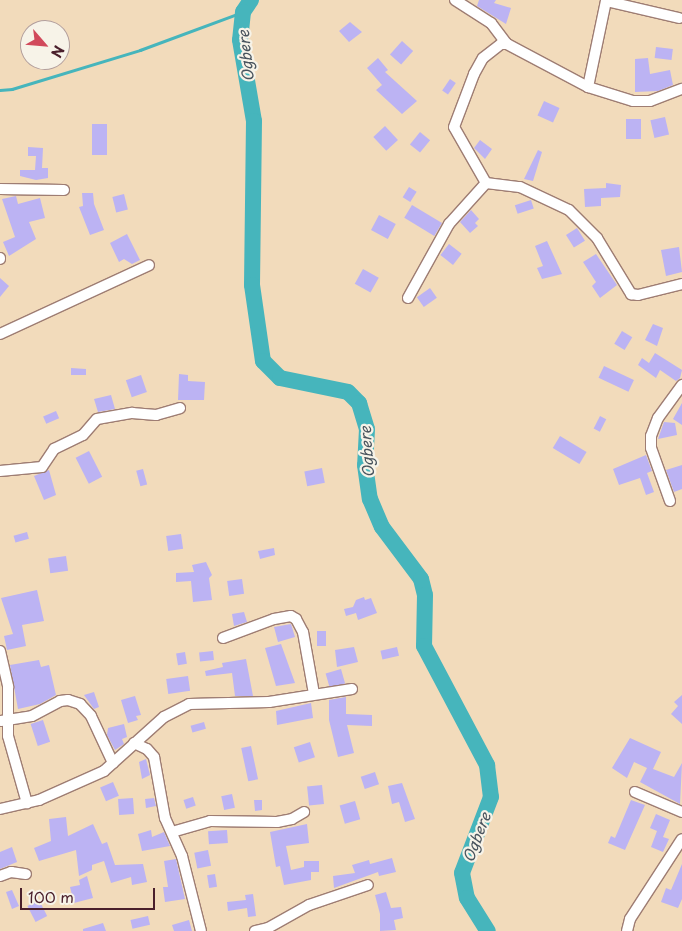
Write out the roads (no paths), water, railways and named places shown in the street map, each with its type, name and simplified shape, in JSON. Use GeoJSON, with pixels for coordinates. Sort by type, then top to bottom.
{"type":"FeatureCollection","features":[{"type":"Feature","properties":{"kind":"street"},"geometry":{"type":"LineString","coordinates":[[456,0],[491,23],[507,44],[588,87],[634,101],[650,101],[682,89]]}},
{"type":"Feature","properties":{"kind":"street"},"geometry":{"type":"LineString","coordinates":[[588,87],[606,0],[679,18]]}},
{"type":"Feature","properties":{"kind":"street"},"geometry":{"type":"LineString","coordinates":[[486,183],[454,127],[483,58],[501,44],[507,44]]}},
{"type":"Feature","properties":{"kind":"street"},"geometry":{"type":"LineString","coordinates":[[486,183],[520,187],[568,210],[597,238],[631,294],[638,296],[682,284]]}},
{"type":"Feature","properties":{"kind":"street"},"geometry":{"type":"LineString","coordinates":[[408,298],[449,224],[486,183]]}},
{"type":"Feature","properties":{"kind":"street"},"geometry":{"type":"LineString","coordinates":[[0,189],[64,190]]}},
{"type":"Feature","properties":{"kind":"street"},"geometry":{"type":"LineString","coordinates":[[0,334],[28,318],[149,265]]}},
{"type":"Feature","properties":{"kind":"street"},"geometry":{"type":"LineString","coordinates":[[670,501],[651,448],[651,436],[658,418],[682,385]]}},
{"type":"Feature","properties":{"kind":"street"},"geometry":{"type":"LineString","coordinates":[[0,471],[42,466],[54,449],[83,435],[97,419],[132,413],[156,415],[180,408]]}},
{"type":"Feature","properties":{"kind":"street"},"geometry":{"type":"LineString","coordinates":[[223,638],[274,619],[291,616],[296,619],[303,632],[314,694]]}},
{"type":"Feature","properties":{"kind":"street"},"geometry":{"type":"LineString","coordinates":[[0,651],[8,687],[3,721],[27,803]]}},
{"type":"Feature","properties":{"kind":"street"},"geometry":{"type":"LineString","coordinates":[[0,809],[27,803],[62,791],[104,771],[164,717],[189,704],[269,702],[352,689]]}},
{"type":"Feature","properties":{"kind":"street"},"geometry":{"type":"LineString","coordinates":[[3,721],[32,716],[60,700],[80,704],[91,716],[113,763]]}},
{"type":"Feature","properties":{"kind":"street"},"geometry":{"type":"LineString","coordinates":[[134,743],[147,748],[154,757],[165,818],[172,832],[201,931]]}},
{"type":"Feature","properties":{"kind":"street"},"geometry":{"type":"LineString","coordinates":[[635,792],[682,812]]}},
{"type":"Feature","properties":{"kind":"street"},"geometry":{"type":"LineString","coordinates":[[172,832],[210,821],[277,822],[292,819],[304,812]]}},
{"type":"Feature","properties":{"kind":"street"},"geometry":{"type":"LineString","coordinates":[[627,931],[630,919],[682,839]]}},
{"type":"Feature","properties":{"kind":"street"},"geometry":{"type":"LineString","coordinates":[[0,876],[11,872],[26,874]]}},
{"type":"Feature","properties":{"kind":"street"},"geometry":{"type":"LineString","coordinates":[[255,931],[268,928],[309,905],[368,885]]}},
{"type":"Feature","properties":{"kind":"waterway","name":"Ogbere"},"geometry":{"type":"LineString","coordinates":[[251,0],[243,12],[240,40],[254,121],[252,285],[263,361],[280,378],[348,392],[359,403],[367,429],[365,465],[370,499],[382,527],[421,579],[425,595],[424,646],[487,765],[491,797],[462,873],[467,898],[488,931]]}},
{"type":"Feature","properties":{"kind":"waterway"},"geometry":{"type":"LineString","coordinates":[[0,90],[12,89],[140,50],[243,12]]}}]}
